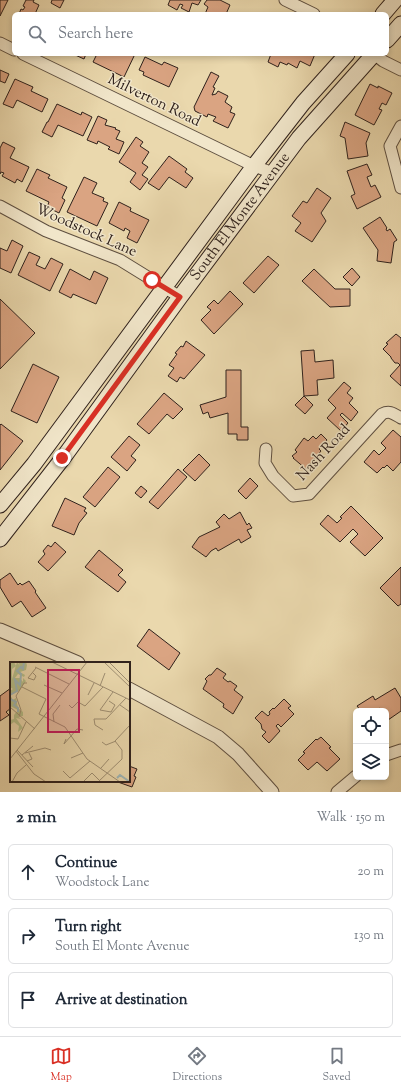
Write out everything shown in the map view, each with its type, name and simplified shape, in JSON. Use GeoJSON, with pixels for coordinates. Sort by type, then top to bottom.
{"type":"FeatureCollection","features":[{"type":"Feature","properties":{"kind":"main road"},"geometry":{"type":"LineString","coordinates":[[385,12],[395,0]]}},
{"type":"Feature","properties":{"kind":"main road"},"geometry":{"type":"LineString","coordinates":[[389,38],[401,24]]}},
{"type":"Feature","properties":{"kind":"main road","name":"South El Monte Avenue"},"geometry":{"type":"LineString","coordinates":[[0,505],[34,464],[254,166],[303,103],[345,56]]}},
{"type":"Feature","properties":{"kind":"main road","name":"South El Monte Avenue"},"geometry":{"type":"LineString","coordinates":[[0,539],[62,458],[299,138],[372,56]]}},
{"type":"Feature","properties":{"kind":"street"},"geometry":{"type":"LineString","coordinates":[[285,0],[310,12]]}},
{"type":"Feature","properties":{"kind":"street"},"geometry":{"type":"LineString","coordinates":[[0,43],[12,49]]}},
{"type":"Feature","properties":{"kind":"street","name":"Milverton Road"},"geometry":{"type":"LineString","coordinates":[[27,56],[254,166],[273,173]]}},
{"type":"Feature","properties":{"kind":"street"},"geometry":{"type":"LineString","coordinates":[[377,56],[401,70]]}},
{"type":"Feature","properties":{"kind":"street"},"geometry":{"type":"LineString","coordinates":[[401,126],[390,146],[401,188]]}},
{"type":"Feature","properties":{"kind":"street","name":"Woodstock Lane"},"geometry":{"type":"LineString","coordinates":[[0,206],[46,231],[120,260],[180,297]]}},
{"type":"Feature","properties":{"kind":"street","name":"Nash Road"},"geometry":{"type":"LineString","coordinates":[[266,449],[264,463],[273,476],[293,496],[309,494],[382,414],[390,412],[401,418]]}},
{"type":"Feature","properties":{"kind":"street"},"geometry":{"type":"LineString","coordinates":[[0,630],[76,662]]}},
{"type":"Feature","properties":{"kind":"street"},"geometry":{"type":"LineString","coordinates":[[130,690],[218,737],[238,754],[272,792]]}},
{"type":"Feature","properties":{"kind":"street"},"geometry":{"type":"LineString","coordinates":[[389,754],[401,750]]}},
{"type":"Feature","properties":{"kind":"street"},"geometry":{"type":"LineString","coordinates":[[337,792],[353,779]]}},
{"type":"Feature","properties":{"kind":"building"},"geometry":{"type":"Polygon","coordinates":[[[0,0],[8,0],[0,16],[0,0]]]}},
{"type":"Feature","properties":{"kind":"building"},"geometry":{"type":"Polygon","coordinates":[[[26,0],[34,0],[33,2],[39,5],[36,12],[20,12],[21,9],[23,10],[25,7],[23,6],[26,0]]]}},
{"type":"Feature","properties":{"kind":"building"},"geometry":{"type":"Polygon","coordinates":[[[52,0],[64,0],[60,8],[51,3],[52,0]]]}},
{"type":"Feature","properties":{"kind":"building"},"geometry":{"type":"Polygon","coordinates":[[[170,0],[201,0],[198,5],[192,3],[189,12],[181,8],[183,5],[180,4],[177,10],[168,5],[170,0]]]}},
{"type":"Feature","properties":{"kind":"building"},"geometry":{"type":"Polygon","coordinates":[[[207,0],[220,0],[230,5],[227,12],[206,12],[208,7],[204,4],[207,0]]]}},
{"type":"Feature","properties":{"kind":"building"},"geometry":{"type":"Polygon","coordinates":[[[77,56],[85,56],[84,59],[77,56]]]}},
{"type":"Feature","properties":{"kind":"building"},"geometry":{"type":"Polygon","coordinates":[[[96,56],[134,56],[124,77],[93,62],[96,56]]]}},
{"type":"Feature","properties":{"kind":"building"},"geometry":{"type":"Polygon","coordinates":[[[270,56],[314,56],[310,66],[300,61],[297,68],[288,63],[287,65],[280,62],[278,67],[268,62],[270,56]]]}},
{"type":"Feature","properties":{"kind":"building"},"geometry":{"type":"Polygon","coordinates":[[[145,57],[162,65],[164,62],[178,68],[169,87],[143,75],[144,72],[139,70],[145,57]]]}},
{"type":"Feature","properties":{"kind":"building"},"geometry":{"type":"Polygon","coordinates":[[[0,70],[9,74],[5,83],[0,81],[0,70]]]}},
{"type":"Feature","properties":{"kind":"building"},"geometry":{"type":"Polygon","coordinates":[[[211,72],[219,76],[213,87],[215,88],[212,95],[216,94],[218,91],[228,96],[225,102],[232,107],[230,112],[235,114],[228,128],[213,121],[216,117],[208,114],[207,117],[195,111],[194,107],[211,72]]]}},
{"type":"Feature","properties":{"kind":"building"},"geometry":{"type":"Polygon","coordinates":[[[15,79],[33,87],[31,91],[48,99],[42,112],[17,100],[13,108],[3,104],[15,79]]]}},
{"type":"Feature","properties":{"kind":"building"},"geometry":{"type":"Polygon","coordinates":[[[370,84],[392,93],[386,105],[382,103],[379,109],[382,110],[374,125],[355,115],[370,84]]]}},
{"type":"Feature","properties":{"kind":"building"},"geometry":{"type":"Polygon","coordinates":[[[57,104],[81,115],[82,112],[92,117],[83,136],[58,125],[52,137],[42,132],[57,104]]]}},
{"type":"Feature","properties":{"kind":"building"},"geometry":{"type":"Polygon","coordinates":[[[98,116],[107,120],[105,125],[116,128],[115,129],[120,131],[116,139],[124,142],[119,154],[108,149],[110,147],[98,141],[97,144],[87,140],[98,116]]]}},
{"type":"Feature","properties":{"kind":"building"},"geometry":{"type":"Polygon","coordinates":[[[345,122],[370,133],[366,143],[368,156],[348,159],[345,138],[340,136],[345,122]]]}},
{"type":"Feature","properties":{"kind":"building"},"geometry":{"type":"Polygon","coordinates":[[[136,137],[143,142],[140,146],[149,152],[142,163],[148,167],[142,175],[148,179],[140,190],[130,182],[136,173],[119,162],[136,137]]]}},
{"type":"Feature","properties":{"kind":"building"},"geometry":{"type":"Polygon","coordinates":[[[3,142],[15,148],[10,158],[29,167],[22,182],[17,179],[15,183],[2,176],[4,173],[1,172],[0,174],[0,148],[3,142]]]}},
{"type":"Feature","properties":{"kind":"building"},"geometry":{"type":"Polygon","coordinates":[[[169,156],[187,169],[185,172],[193,178],[186,188],[169,177],[159,190],[148,183],[169,156]]]}},
{"type":"Feature","properties":{"kind":"building"},"geometry":{"type":"Polygon","coordinates":[[[367,164],[372,175],[367,177],[371,187],[375,185],[381,197],[357,209],[351,196],[355,194],[347,171],[367,164]]]}},
{"type":"Feature","properties":{"kind":"building"},"geometry":{"type":"Polygon","coordinates":[[[37,169],[50,175],[48,178],[67,187],[62,198],[65,200],[59,213],[47,207],[49,202],[26,191],[37,169]]]}},
{"type":"Feature","properties":{"kind":"building"},"geometry":{"type":"Polygon","coordinates":[[[84,177],[97,183],[92,193],[104,198],[103,201],[108,203],[97,226],[67,212],[84,177]]]}},
{"type":"Feature","properties":{"kind":"building"},"geometry":{"type":"Polygon","coordinates":[[[317,188],[331,198],[321,213],[326,221],[312,242],[295,231],[301,223],[292,216],[303,201],[307,203],[317,188]]]}},
{"type":"Feature","properties":{"kind":"building"},"geometry":{"type":"Polygon","coordinates":[[[119,202],[131,208],[130,211],[149,220],[137,243],[127,238],[130,231],[125,228],[124,231],[109,223],[119,202]]]}},
{"type":"Feature","properties":{"kind":"building"},"geometry":{"type":"Polygon","coordinates":[[[380,217],[387,228],[387,231],[390,229],[397,240],[394,242],[391,263],[377,261],[378,250],[363,228],[380,217]]]}},
{"type":"Feature","properties":{"kind":"building"},"geometry":{"type":"Polygon","coordinates":[[[12,240],[23,246],[11,273],[0,268],[0,248],[7,251],[12,240]]]}},
{"type":"Feature","properties":{"kind":"building"},"geometry":{"type":"Polygon","coordinates":[[[29,252],[40,257],[36,265],[45,269],[51,258],[63,264],[50,291],[18,275],[29,252]]]}},
{"type":"Feature","properties":{"kind":"building"},"geometry":{"type":"Polygon","coordinates":[[[268,256],[279,265],[254,293],[243,283],[268,256]]]}},
{"type":"Feature","properties":{"kind":"building"},"geometry":{"type":"Polygon","coordinates":[[[352,268],[360,277],[352,286],[343,277],[352,268]]]}},
{"type":"Feature","properties":{"kind":"building"},"geometry":{"type":"Polygon","coordinates":[[[70,269],[90,280],[94,271],[108,278],[96,304],[73,294],[71,298],[59,292],[70,269]]]}},
{"type":"Feature","properties":{"kind":"building"},"geometry":{"type":"Polygon","coordinates":[[[314,269],[335,289],[350,289],[350,306],[330,307],[302,281],[314,269]]]}},
{"type":"Feature","properties":{"kind":"building"},"geometry":{"type":"Polygon","coordinates":[[[230,291],[243,304],[214,334],[201,320],[211,310],[207,307],[214,300],[218,304],[230,291]]]}},
{"type":"Feature","properties":{"kind":"building"},"geometry":{"type":"Polygon","coordinates":[[[0,299],[35,333],[0,369],[0,299]]]}},
{"type":"Feature","properties":{"kind":"building"},"geometry":{"type":"Polygon","coordinates":[[[396,334],[401,338],[401,386],[390,376],[400,365],[395,363],[383,349],[388,344],[386,343],[396,334]]]}},
{"type":"Feature","properties":{"kind":"building"},"geometry":{"type":"Polygon","coordinates":[[[186,341],[205,355],[184,379],[180,377],[177,382],[168,376],[174,368],[169,365],[177,354],[175,353],[181,346],[183,347],[186,341]]]}},
{"type":"Feature","properties":{"kind":"building"},"geometry":{"type":"Polygon","coordinates":[[[314,350],[315,362],[333,360],[334,378],[317,380],[318,395],[304,396],[301,351],[314,350]]]}},
{"type":"Feature","properties":{"kind":"building"},"geometry":{"type":"Polygon","coordinates":[[[33,364],[59,377],[37,423],[11,411],[33,364]]]}},
{"type":"Feature","properties":{"kind":"building"},"geometry":{"type":"Polygon","coordinates":[[[226,370],[241,370],[241,427],[248,427],[248,440],[237,440],[237,434],[228,434],[228,413],[210,418],[208,412],[203,414],[200,405],[226,397],[226,370]]]}},
{"type":"Feature","properties":{"kind":"building"},"geometry":{"type":"Polygon","coordinates":[[[344,382],[351,388],[347,393],[353,398],[349,403],[358,412],[351,421],[342,413],[340,415],[348,423],[341,431],[327,418],[336,408],[328,400],[344,382]]]}},
{"type":"Feature","properties":{"kind":"building"},"geometry":{"type":"Polygon","coordinates":[[[164,393],[183,409],[173,419],[167,414],[149,434],[137,424],[164,393]]]}},
{"type":"Feature","properties":{"kind":"building"},"geometry":{"type":"Polygon","coordinates":[[[304,396],[313,405],[305,414],[295,405],[304,396]]]}},
{"type":"Feature","properties":{"kind":"building"},"geometry":{"type":"Polygon","coordinates":[[[1,424],[23,441],[0,470],[0,425],[1,424]]]}},
{"type":"Feature","properties":{"kind":"building"},"geometry":{"type":"Polygon","coordinates":[[[393,430],[401,437],[401,462],[393,471],[387,465],[377,473],[364,462],[374,450],[379,455],[386,448],[381,443],[393,430]]]}},
{"type":"Feature","properties":{"kind":"building"},"geometry":{"type":"Polygon","coordinates":[[[321,434],[327,440],[319,449],[321,451],[306,469],[292,456],[297,452],[295,450],[304,438],[308,441],[313,436],[316,439],[321,434]]]}},
{"type":"Feature","properties":{"kind":"building"},"geometry":{"type":"Polygon","coordinates":[[[129,436],[140,445],[131,456],[136,460],[127,471],[111,457],[129,436]]]}},
{"type":"Feature","properties":{"kind":"building"},"geometry":{"type":"Polygon","coordinates":[[[199,454],[210,465],[195,481],[183,470],[199,454]]]}},
{"type":"Feature","properties":{"kind":"building"},"geometry":{"type":"Polygon","coordinates":[[[108,467],[120,477],[95,507],[83,497],[108,467]]]}},
{"type":"Feature","properties":{"kind":"building"},"geometry":{"type":"Polygon","coordinates":[[[178,469],[187,477],[158,509],[149,502],[178,469]]]}},
{"type":"Feature","properties":{"kind":"building"},"geometry":{"type":"Polygon","coordinates":[[[250,478],[258,486],[246,499],[238,491],[250,478]]]}},
{"type":"Feature","properties":{"kind":"building"},"geometry":{"type":"Polygon","coordinates":[[[141,486],[147,491],[141,498],[135,493],[141,486]]]}},
{"type":"Feature","properties":{"kind":"building"},"geometry":{"type":"Polygon","coordinates":[[[65,498],[86,508],[84,511],[87,513],[79,523],[74,535],[52,526],[65,498]]]}},
{"type":"Feature","properties":{"kind":"building"},"geometry":{"type":"Polygon","coordinates":[[[351,506],[383,538],[365,556],[350,542],[358,534],[353,529],[340,542],[320,524],[328,515],[337,523],[342,518],[340,517],[351,506]]]}},
{"type":"Feature","properties":{"kind":"building"},"geometry":{"type":"Polygon","coordinates":[[[240,512],[247,525],[249,523],[252,528],[247,530],[251,537],[241,543],[239,539],[218,551],[216,548],[206,557],[192,547],[199,537],[220,527],[216,522],[224,514],[229,519],[240,512]]]}},
{"type":"Feature","properties":{"kind":"building"},"geometry":{"type":"Polygon","coordinates":[[[55,542],[66,552],[48,571],[38,562],[45,554],[43,551],[48,545],[51,547],[55,542]]]}},
{"type":"Feature","properties":{"kind":"building"},"geometry":{"type":"Polygon","coordinates":[[[99,550],[123,570],[118,575],[126,582],[118,592],[85,567],[99,550]]]}},
{"type":"Feature","properties":{"kind":"building"},"geometry":{"type":"Polygon","coordinates":[[[401,567],[401,604],[398,606],[380,588],[401,567]]]}},
{"type":"Feature","properties":{"kind":"building"},"geometry":{"type":"Polygon","coordinates":[[[10,573],[18,585],[20,583],[22,585],[29,581],[46,608],[32,617],[21,601],[12,607],[0,587],[0,580],[10,573]]]}},
{"type":"Feature","properties":{"kind":"building"},"geometry":{"type":"Polygon","coordinates":[[[149,629],[180,653],[169,670],[137,646],[149,629]]]}},
{"type":"Feature","properties":{"kind":"building"},"geometry":{"type":"Polygon","coordinates":[[[217,668],[226,674],[223,678],[237,686],[234,690],[243,697],[233,714],[223,707],[224,704],[203,689],[207,681],[205,679],[217,668]]]}},
{"type":"Feature","properties":{"kind":"building"},"geometry":{"type":"Polygon","coordinates":[[[395,688],[401,698],[401,711],[389,719],[389,708],[359,708],[357,706],[373,696],[375,700],[395,688]]]}},
{"type":"Feature","properties":{"kind":"building"},"geometry":{"type":"Polygon","coordinates":[[[10,689],[10,709],[6,712],[9,715],[0,721],[0,696],[10,689]]]}},
{"type":"Feature","properties":{"kind":"building"},"geometry":{"type":"Polygon","coordinates":[[[284,699],[291,706],[288,708],[294,714],[281,727],[278,724],[276,726],[280,731],[269,743],[262,736],[266,732],[262,729],[261,724],[255,718],[262,711],[268,716],[270,714],[269,712],[284,699]]]}},
{"type":"Feature","properties":{"kind":"building"},"geometry":{"type":"Polygon","coordinates":[[[321,737],[340,759],[327,771],[317,762],[308,770],[298,760],[305,753],[303,752],[316,739],[317,740],[321,737]]]}},
{"type":"Feature","properties":{"kind":"building"},"geometry":{"type":"Polygon","coordinates":[[[130,766],[137,769],[132,787],[118,782],[130,782],[130,766]]]}},
{"type":"Feature","properties":{"kind":"route"},"geometry":{"type":"LineString","coordinates":[[62,458],[180,297],[152,280]]}}]}
